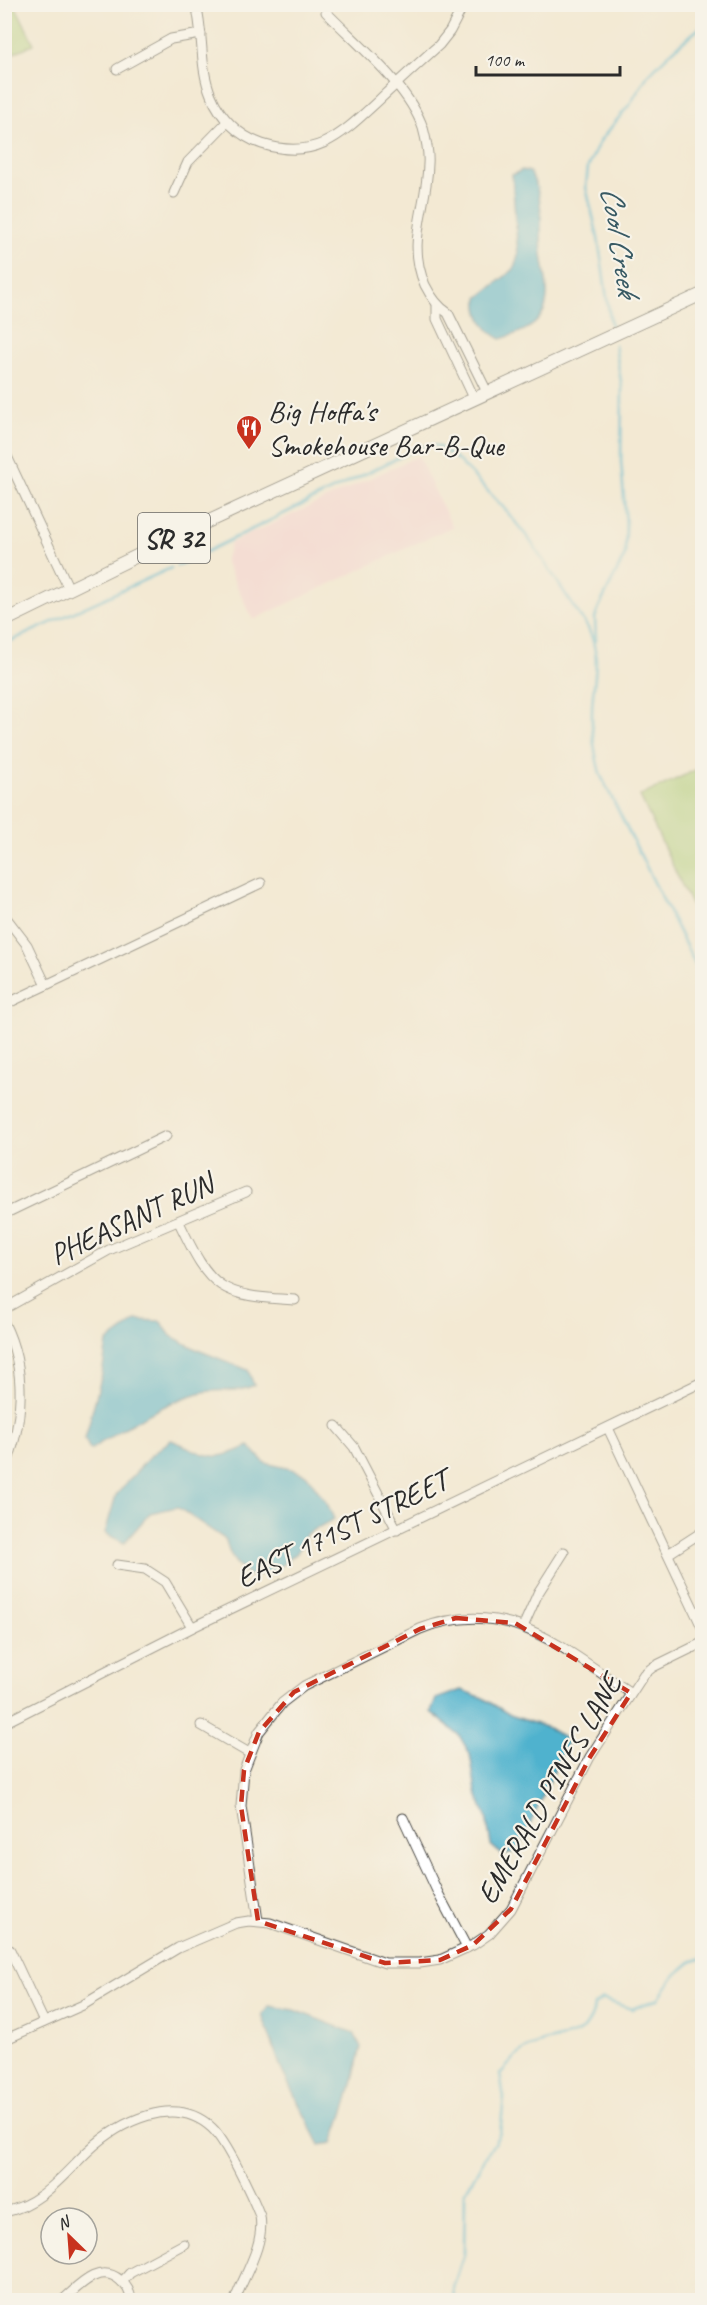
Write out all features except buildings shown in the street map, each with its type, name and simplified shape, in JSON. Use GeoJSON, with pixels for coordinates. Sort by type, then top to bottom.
{"type":"FeatureCollection","features":[{"type":"Feature","properties":{"kind":"main road","name":"SR 32"},"geometry":{"type":"LineString","coordinates":[[4,621],[474,398],[702,294]]}},
{"type":"Feature","properties":{"kind":"street"},"geometry":{"type":"LineString","coordinates":[[196,4],[207,84],[214,102],[227,122],[254,141],[287,149],[321,144],[342,134],[450,31],[464,4]]}},
{"type":"Feature","properties":{"kind":"street"},"geometry":{"type":"LineString","coordinates":[[326,12],[396,84],[414,109],[422,127],[427,146],[428,166],[417,236],[418,269],[437,306],[437,319],[474,398]]}},
{"type":"Feature","properties":{"kind":"street"},"geometry":{"type":"LineString","coordinates":[[117,69],[171,39],[201,34]]}},
{"type":"Feature","properties":{"kind":"street"},"geometry":{"type":"LineString","coordinates":[[174,194],[188,162],[227,122]]}},
{"type":"Feature","properties":{"kind":"street"},"geometry":{"type":"LineString","coordinates":[[437,306],[448,313],[487,392]]}},
{"type":"Feature","properties":{"kind":"street"},"geometry":{"type":"LineString","coordinates":[[4,450],[69,589]]}},
{"type":"Feature","properties":{"kind":"street"},"geometry":{"type":"LineString","coordinates":[[4,1005],[261,883]]}},
{"type":"Feature","properties":{"kind":"street"},"geometry":{"type":"LineString","coordinates":[[4,915],[27,945],[46,985]]}},
{"type":"Feature","properties":{"kind":"street"},"geometry":{"type":"LineString","coordinates":[[4,1214],[166,1136]]}},
{"type":"Feature","properties":{"kind":"street","name":"PHEASANT RUN"},"geometry":{"type":"LineString","coordinates":[[4,1309],[109,1250],[246,1192]]}},
{"type":"Feature","properties":{"kind":"street"},"geometry":{"type":"LineString","coordinates":[[178,1222],[202,1268],[223,1287],[250,1297],[295,1300]]}},
{"type":"Feature","properties":{"kind":"street"},"geometry":{"type":"LineString","coordinates":[[4,1323],[17,1361],[20,1391],[18,1430],[4,1470]]}},
{"type":"Feature","properties":{"kind":"street","name":"EAST 171ST STREET"},"geometry":{"type":"LineString","coordinates":[[5,1720],[192,1627],[702,1382]]}},
{"type":"Feature","properties":{"kind":"street"},"geometry":{"type":"LineString","coordinates":[[336,1426],[354,1447],[397,1530]]}},
{"type":"Feature","properties":{"kind":"street"},"geometry":{"type":"LineString","coordinates":[[608,1428],[702,1627]]}},
{"type":"Feature","properties":{"kind":"street"},"geometry":{"type":"LineString","coordinates":[[668,1554],[702,1532]]}},
{"type":"Feature","properties":{"kind":"street"},"geometry":{"type":"LineString","coordinates":[[523,1627],[538,1593],[564,1552]]}},
{"type":"Feature","properties":{"kind":"street"},"geometry":{"type":"LineString","coordinates":[[117,1565],[145,1569],[165,1581],[192,1627]]}},
{"type":"Feature","properties":{"kind":"street"},"geometry":{"type":"LineString","coordinates":[[258,1922],[241,1806],[242,1787],[249,1753],[270,1716],[294,1692],[420,1629],[447,1620],[475,1617],[494,1618],[523,1627],[545,1638],[631,1693]]}},
{"type":"Feature","properties":{"kind":"street","name":"EMERALD PINES LANE"},"geometry":{"type":"LineString","coordinates":[[4,2040],[83,2005],[153,1962],[207,1934],[236,1923],[258,1922],[278,1926],[385,1963],[420,1963],[440,1959],[467,1948],[489,1934],[512,1909],[590,1757],[644,1674],[653,1667],[702,1643]]}},
{"type":"Feature","properties":{"kind":"street"},"geometry":{"type":"LineString","coordinates":[[201,1725],[249,1753]]}},
{"type":"Feature","properties":{"kind":"street"},"geometry":{"type":"LineString","coordinates":[[403,1818],[467,1948]]}},
{"type":"Feature","properties":{"kind":"street"},"geometry":{"type":"LineString","coordinates":[[10,1950],[44,2022]]}},
{"type":"Feature","properties":{"kind":"street"},"geometry":{"type":"LineString","coordinates":[[4,2212],[16,2210],[39,2198],[89,2150],[113,2132],[152,2114],[174,2112],[203,2121],[218,2135],[255,2204],[262,2224],[258,2242],[235,2301]]}},
{"type":"Feature","properties":{"kind":"street"},"geometry":{"type":"LineString","coordinates":[[122,2282],[130,2273],[184,2244]]}},
{"type":"Feature","properties":{"kind":"street"},"geometry":{"type":"LineString","coordinates":[[63,2301],[83,2283],[98,2274],[109,2274],[122,2282],[128,2288],[131,2301]]}},
{"type":"Feature","properties":{"kind":"highlighted area"},"geometry":{"type":"Polygon","coordinates":[[[456,1618],[515,1623],[631,1693],[590,1757],[511,1909],[473,1945],[440,1960],[385,1963],[258,1921],[241,1806],[244,1770],[259,1732],[294,1692],[420,1629],[456,1618]]]}},
{"type":"Feature","properties":{"kind":"shaded area"},"geometry":{"type":"Polygon","coordinates":[[[418,456],[453,528],[253,620],[225,561],[231,543],[418,456]]]}},
{"type":"Feature","properties":{"kind":"green space"},"geometry":{"type":"Polygon","coordinates":[[[4,5],[15,5],[34,44],[5,57],[4,5]]]}},
{"type":"Feature","properties":{"kind":"green space"},"geometry":{"type":"Polygon","coordinates":[[[702,767],[702,928],[640,796],[702,767]]]}},
{"type":"Feature","properties":{"kind":"water"},"geometry":{"type":"Polygon","coordinates":[[[522,170],[530,172],[540,202],[541,242],[547,294],[545,309],[538,321],[501,339],[491,332],[480,317],[478,298],[514,269],[518,255],[512,175],[522,170]]]}},
{"type":"Feature","properties":{"kind":"water"},"geometry":{"type":"Polygon","coordinates":[[[137,1320],[160,1321],[171,1336],[198,1350],[248,1370],[254,1385],[248,1388],[199,1393],[171,1403],[143,1417],[90,1450],[85,1439],[102,1374],[107,1342],[137,1320]]]}},
{"type":"Feature","properties":{"kind":"water"},"geometry":{"type":"Polygon","coordinates":[[[171,1440],[201,1453],[216,1456],[249,1446],[265,1463],[307,1475],[328,1505],[334,1519],[306,1534],[297,1553],[274,1571],[252,1576],[234,1561],[226,1540],[177,1507],[150,1513],[124,1543],[105,1533],[116,1495],[151,1455],[171,1440]]]}},
{"type":"Feature","properties":{"kind":"water"},"geometry":{"type":"Polygon","coordinates":[[[461,1690],[483,1698],[510,1715],[548,1728],[568,1740],[518,1851],[502,1855],[491,1845],[486,1816],[476,1791],[470,1754],[459,1735],[431,1712],[436,1699],[461,1690]]]}},
{"type":"Feature","properties":{"kind":"water"},"geometry":{"type":"Polygon","coordinates":[[[269,2006],[294,2010],[354,2033],[361,2047],[348,2100],[333,2143],[320,2145],[282,2071],[262,2015],[269,2006]]]}},
{"type":"Feature","properties":{"kind":"waterway","name":"Cool Creek"},"geometry":{"type":"LineString","coordinates":[[611,325],[598,238],[586,187],[588,167],[600,141],[630,104],[648,75],[702,26]]}},
{"type":"Feature","properties":{"kind":"waterway","name":"Cool Creek"},"geometry":{"type":"LineString","coordinates":[[596,641],[595,618],[625,555],[626,524],[621,461],[622,388],[615,345]]}},
{"type":"Feature","properties":{"kind":"waterway"},"geometry":{"type":"LineString","coordinates":[[177,566],[420,447],[438,446],[460,462],[504,508],[529,539],[588,628],[596,660],[592,728],[600,774],[702,978]]}},
{"type":"Feature","properties":{"kind":"waterway"},"geometry":{"type":"LineString","coordinates":[[4,644],[171,568]]}},
{"type":"Feature","properties":{"kind":"waterway"},"geometry":{"type":"LineString","coordinates":[[455,2300],[454,2285],[464,2254],[465,2192],[500,2133],[504,2098],[500,2074],[524,2050],[546,2041],[568,2036],[586,2027],[594,2005],[602,1999],[632,2009],[658,1999],[674,1976],[691,1962],[702,1958]]}},
{"type":"Feature","properties":{"kind":"place","name":"Big Hoffa's Smokehouse Bar-B-Que"},"geometry":{"type":"Point","coordinates":[249,451]}}]}
